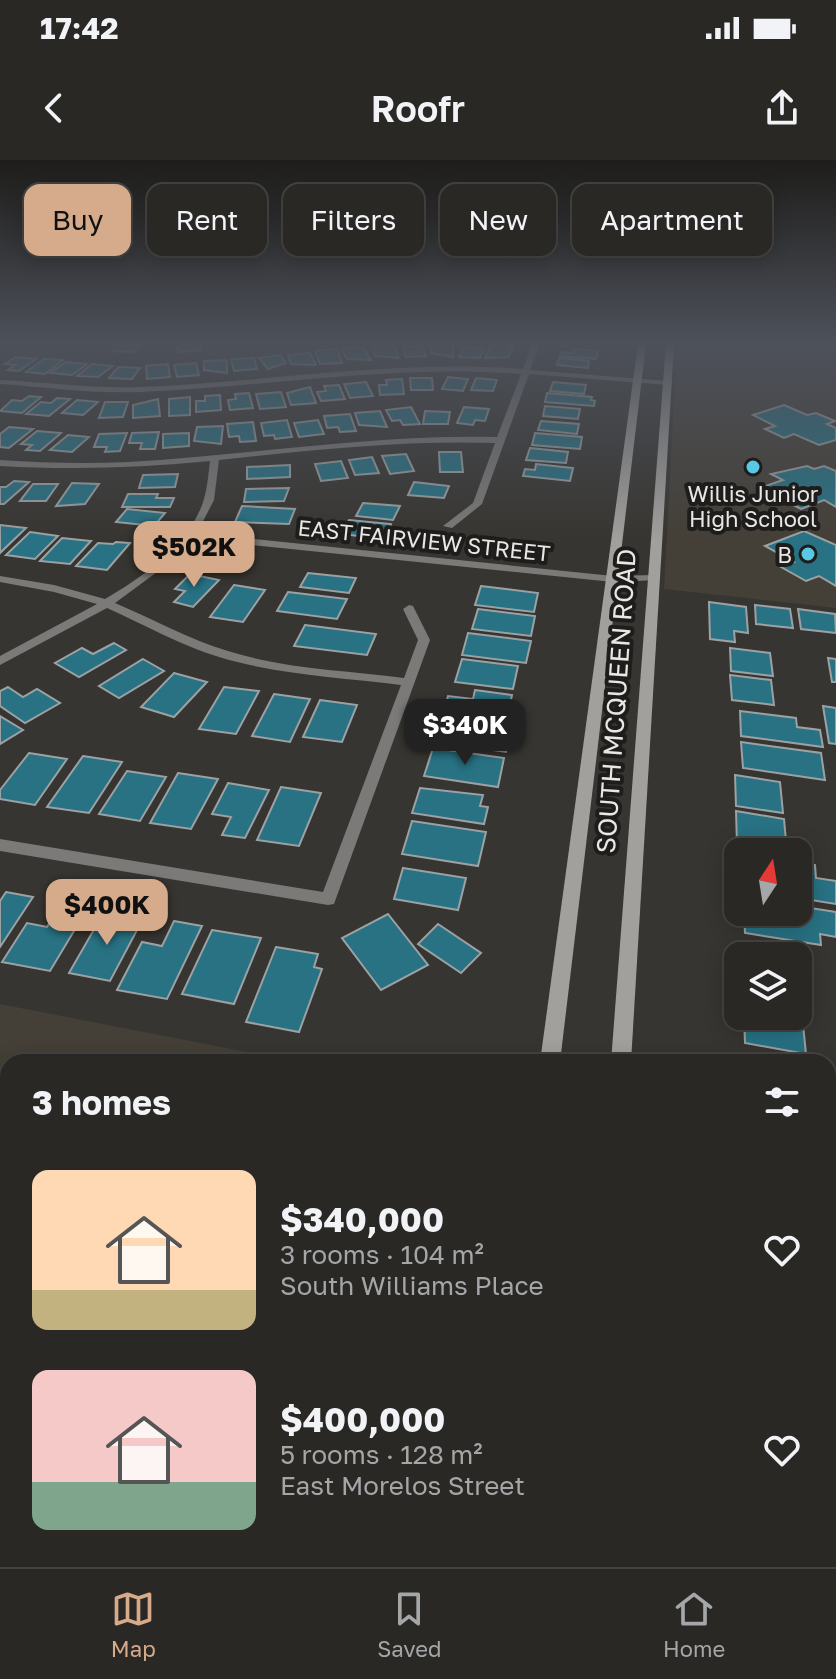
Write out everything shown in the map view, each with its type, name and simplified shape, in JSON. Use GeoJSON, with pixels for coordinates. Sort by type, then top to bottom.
{"type":"FeatureCollection","features":[{"type":"Feature","properties":{"kind":"main road","name":"SOUTH MCQUEEN ROAD"},"geometry":{"type":"LineString","coordinates":[[551,1054],[634,410]]}},
{"type":"Feature","properties":{"kind":"main road","name":"SOUTH MCQUEEN ROAD"},"geometry":{"type":"LineString","coordinates":[[622,1054],[666,410]]}},
{"type":"Feature","properties":{"kind":"street"},"geometry":{"type":"LineString","coordinates":[[448,526],[477,504],[513,410]]}},
{"type":"Feature","properties":{"kind":"street"},"geometry":{"type":"LineString","coordinates":[[0,463],[91,468],[411,438],[502,440]]}},
{"type":"Feature","properties":{"kind":"street"},"geometry":{"type":"LineString","coordinates":[[0,661],[106,603],[167,560],[191,536],[205,512],[215,458]]}},
{"type":"Feature","properties":{"kind":"street","name":"EAST FAIRVIEW STREET"},"geometry":{"type":"LineString","coordinates":[[191,536],[613,579],[654,578]]}},
{"type":"Feature","properties":{"kind":"street"},"geometry":{"type":"LineString","coordinates":[[0,579],[106,603],[200,647],[226,655],[269,664],[407,682]]}},
{"type":"Feature","properties":{"kind":"street"},"geometry":{"type":"LineString","coordinates":[[0,845],[328,899],[424,640],[409,609]]}},
{"type":"Feature","properties":{"kind":"shaded area","name":"Willis Junior High School"},"geometry":{"type":"Polygon","coordinates":[[[674,410],[836,410],[836,608],[664,589],[674,410]]]}},
{"type":"Feature","properties":{"kind":"shaded area"},"geometry":{"type":"Polygon","coordinates":[[[0,1004],[258,1054],[0,1054],[0,1004]]]}},
{"type":"Feature","properties":{"kind":"building"},"geometry":{"type":"Polygon","coordinates":[[[1,410],[26,410],[22,413],[1,410]]]}},
{"type":"Feature","properties":{"kind":"building"},"geometry":{"type":"Polygon","coordinates":[[[31,410],[57,410],[49,416],[26,414],[31,410]]]}},
{"type":"Feature","properties":{"kind":"building"},"geometry":{"type":"Polygon","coordinates":[[[66,410],[89,410],[83,415],[62,413],[66,410]]]}},
{"type":"Feature","properties":{"kind":"building"},"geometry":{"type":"Polygon","coordinates":[[[102,410],[125,410],[123,417],[99,418],[102,410]]]}},
{"type":"Feature","properties":{"kind":"building"},"geometry":{"type":"Polygon","coordinates":[[[133,410],[159,410],[160,416],[133,418],[133,410]]]}},
{"type":"Feature","properties":{"kind":"building"},"geometry":{"type":"Polygon","coordinates":[[[169,410],[190,410],[190,415],[169,416],[169,410]]]}},
{"type":"Feature","properties":{"kind":"building"},"geometry":{"type":"Polygon","coordinates":[[[386,410],[412,410],[420,424],[403,425],[400,420],[392,421],[386,410]]]}},
{"type":"Feature","properties":{"kind":"building"},"geometry":{"type":"Polygon","coordinates":[[[463,410],[489,410],[485,421],[475,420],[473,425],[457,423],[463,410]]]}},
{"type":"Feature","properties":{"kind":"building"},"geometry":{"type":"Polygon","coordinates":[[[544,410],[580,410],[578,419],[543,416],[544,410]]]}},
{"type":"Feature","properties":{"kind":"building"},"geometry":{"type":"Polygon","coordinates":[[[770,410],[795,410],[807,415],[816,413],[835,421],[827,424],[836,428],[836,440],[819,445],[794,434],[784,438],[765,429],[775,426],[753,415],[770,410]]]}},
{"type":"Feature","properties":{"kind":"building"},"geometry":{"type":"Polygon","coordinates":[[[380,411],[387,427],[359,425],[355,413],[380,411]]]}},
{"type":"Feature","properties":{"kind":"building"},"geometry":{"type":"Polygon","coordinates":[[[425,411],[450,412],[448,424],[423,424],[425,411]]]}},
{"type":"Feature","properties":{"kind":"building"},"geometry":{"type":"Polygon","coordinates":[[[350,414],[356,431],[340,432],[338,427],[327,428],[324,416],[350,414]]]}},
{"type":"Feature","properties":{"kind":"building"},"geometry":{"type":"Polygon","coordinates":[[[287,420],[292,437],[275,439],[274,435],[264,436],[261,423],[287,420]]]}},
{"type":"Feature","properties":{"kind":"building"},"geometry":{"type":"Polygon","coordinates":[[[318,420],[324,434],[299,437],[294,423],[318,420]]]}},
{"type":"Feature","properties":{"kind":"building"},"geometry":{"type":"Polygon","coordinates":[[[541,421],[579,424],[577,434],[538,430],[541,421]]]}},
{"type":"Feature","properties":{"kind":"building"},"geometry":{"type":"Polygon","coordinates":[[[253,422],[256,441],[240,442],[239,436],[229,437],[227,424],[253,422]]]}},
{"type":"Feature","properties":{"kind":"building"},"geometry":{"type":"Polygon","coordinates":[[[223,426],[221,444],[194,441],[197,427],[223,426]]]}},
{"type":"Feature","properties":{"kind":"building"},"geometry":{"type":"Polygon","coordinates":[[[9,427],[33,429],[9,448],[0,447],[0,434],[9,427]]]}},
{"type":"Feature","properties":{"kind":"building"},"geometry":{"type":"Polygon","coordinates":[[[37,431],[61,433],[40,451],[26,450],[32,445],[21,444],[37,431]]]}},
{"type":"Feature","properties":{"kind":"building"},"geometry":{"type":"Polygon","coordinates":[[[159,432],[155,449],[140,449],[142,443],[129,443],[132,433],[159,432]]]}},
{"type":"Feature","properties":{"kind":"building"},"geometry":{"type":"Polygon","coordinates":[[[127,433],[120,451],[105,452],[107,447],[94,447],[99,434],[127,433]]]}},
{"type":"Feature","properties":{"kind":"building"},"geometry":{"type":"Polygon","coordinates":[[[189,433],[189,446],[163,448],[163,434],[189,433]]]}},
{"type":"Feature","properties":{"kind":"building"},"geometry":{"type":"Polygon","coordinates":[[[535,433],[582,437],[580,449],[532,445],[535,433]]]}},
{"type":"Feature","properties":{"kind":"building"},"geometry":{"type":"Polygon","coordinates":[[[68,435],[89,437],[72,452],[50,450],[68,435]]]}},
{"type":"Feature","properties":{"kind":"building"},"geometry":{"type":"Polygon","coordinates":[[[530,448],[568,452],[566,463],[526,460],[530,448]]]}},
{"type":"Feature","properties":{"kind":"building"},"geometry":{"type":"Polygon","coordinates":[[[439,452],[461,452],[463,472],[440,472],[439,452]]]}},
{"type":"Feature","properties":{"kind":"building"},"geometry":{"type":"Polygon","coordinates":[[[406,454],[414,471],[390,474],[382,456],[406,454]]]}},
{"type":"Feature","properties":{"kind":"building"},"geometry":{"type":"Polygon","coordinates":[[[372,457],[379,473],[355,475],[349,460],[372,457]]]}},
{"type":"Feature","properties":{"kind":"building"},"geometry":{"type":"Polygon","coordinates":[[[341,461],[348,478],[321,481],[315,464],[341,461]]]}},
{"type":"Feature","properties":{"kind":"building"},"geometry":{"type":"Polygon","coordinates":[[[536,464],[573,468],[570,481],[523,476],[525,469],[535,470],[536,464]]]}},
{"type":"Feature","properties":{"kind":"building"},"geometry":{"type":"Polygon","coordinates":[[[290,465],[290,477],[247,479],[247,467],[290,465]]]}},
{"type":"Feature","properties":{"kind":"building"},"geometry":{"type":"Polygon","coordinates":[[[807,466],[814,469],[824,466],[836,471],[836,507],[824,500],[801,509],[760,488],[783,480],[771,474],[807,466]]]}},
{"type":"Feature","properties":{"kind":"building"},"geometry":{"type":"Polygon","coordinates":[[[178,474],[175,487],[139,488],[143,475],[178,474]]]}},
{"type":"Feature","properties":{"kind":"building"},"geometry":{"type":"Polygon","coordinates":[[[14,481],[29,482],[4,504],[0,504],[0,487],[14,481]]]}},
{"type":"Feature","properties":{"kind":"building"},"geometry":{"type":"Polygon","coordinates":[[[414,482],[449,486],[444,498],[408,495],[414,482]]]}},
{"type":"Feature","properties":{"kind":"building"},"geometry":{"type":"Polygon","coordinates":[[[72,483],[99,484],[85,504],[56,506],[72,483]]]}},
{"type":"Feature","properties":{"kind":"building"},"geometry":{"type":"Polygon","coordinates":[[[33,484],[58,484],[46,501],[20,501],[33,484]]]}},
{"type":"Feature","properties":{"kind":"building"},"geometry":{"type":"Polygon","coordinates":[[[289,488],[284,501],[244,502],[246,489],[289,488]]]}},
{"type":"Feature","properties":{"kind":"building"},"geometry":{"type":"Polygon","coordinates":[[[128,494],[158,494],[156,498],[174,498],[170,507],[122,507],[128,494]]]}},
{"type":"Feature","properties":{"kind":"building"},"geometry":{"type":"Polygon","coordinates":[[[363,503],[400,506],[393,520],[356,516],[363,503]]]}},
{"type":"Feature","properties":{"kind":"building"},"geometry":{"type":"Polygon","coordinates":[[[242,506],[295,509],[289,524],[235,522],[242,506]]]}},
{"type":"Feature","properties":{"kind":"building"},"geometry":{"type":"Polygon","coordinates":[[[127,509],[165,513],[154,526],[116,522],[127,509]]]}},
{"type":"Feature","properties":{"kind":"building"},"geometry":{"type":"Polygon","coordinates":[[[349,520],[391,524],[384,539],[341,534],[349,520]]]}},
{"type":"Feature","properties":{"kind":"building"},"geometry":{"type":"Polygon","coordinates":[[[0,525],[26,528],[0,553],[0,525]]]}},
{"type":"Feature","properties":{"kind":"building","name":"B"},"geometry":{"type":"Polygon","coordinates":[[[804,531],[836,545],[836,586],[819,576],[806,581],[781,567],[794,562],[765,546],[804,531]]]}},
{"type":"Feature","properties":{"kind":"building"},"geometry":{"type":"Polygon","coordinates":[[[30,532],[58,536],[35,559],[6,555],[30,532]]]}},
{"type":"Feature","properties":{"kind":"building"},"geometry":{"type":"Polygon","coordinates":[[[62,538],[91,541],[70,564],[40,561],[62,538]]]}},
{"type":"Feature","properties":{"kind":"building"},"geometry":{"type":"Polygon","coordinates":[[[98,543],[130,543],[107,570],[76,566],[98,543]]]}},
{"type":"Feature","properties":{"kind":"building"},"geometry":{"type":"Polygon","coordinates":[[[308,573],[356,578],[349,593],[300,587],[308,573]]]}},
{"type":"Feature","properties":{"kind":"building"},"geometry":{"type":"Polygon","coordinates":[[[190,574],[219,580],[193,607],[174,602],[185,591],[175,589],[190,574]]]}},
{"type":"Feature","properties":{"kind":"building"},"geometry":{"type":"Polygon","coordinates":[[[234,585],[265,590],[243,622],[210,617],[234,585]]]}},
{"type":"Feature","properties":{"kind":"building"},"geometry":{"type":"Polygon","coordinates":[[[481,586],[538,593],[534,612],[475,605],[481,586]]]}},
{"type":"Feature","properties":{"kind":"building"},"geometry":{"type":"Polygon","coordinates":[[[288,592],[347,599],[337,619],[277,611],[288,592]]]}},
{"type":"Feature","properties":{"kind":"building"},"geometry":{"type":"Polygon","coordinates":[[[709,602],[746,607],[748,633],[734,631],[735,642],[710,639],[709,602]]]}},
{"type":"Feature","properties":{"kind":"building"},"geometry":{"type":"Polygon","coordinates":[[[755,605],[790,609],[793,628],[756,624],[755,605]]]}},
{"type":"Feature","properties":{"kind":"building"},"geometry":{"type":"Polygon","coordinates":[[[478,609],[535,616],[531,636],[472,629],[478,609]]]}},
{"type":"Feature","properties":{"kind":"building"},"geometry":{"type":"Polygon","coordinates":[[[798,609],[835,614],[836,633],[801,629],[798,609]]]}},
{"type":"Feature","properties":{"kind":"building"},"geometry":{"type":"Polygon","coordinates":[[[305,625],[376,634],[367,655],[294,646],[305,625]]]}},
{"type":"Feature","properties":{"kind":"building"},"geometry":{"type":"Polygon","coordinates":[[[468,633],[531,641],[526,663],[462,655],[468,633]]]}},
{"type":"Feature","properties":{"kind":"building"},"geometry":{"type":"Polygon","coordinates":[[[114,643],[126,650],[79,677],[55,663],[82,648],[93,654],[114,643]]]}},
{"type":"Feature","properties":{"kind":"building"},"geometry":{"type":"Polygon","coordinates":[[[730,648],[770,653],[773,676],[731,671],[730,648]]]}},
{"type":"Feature","properties":{"kind":"building"},"geometry":{"type":"Polygon","coordinates":[[[828,658],[836,659],[836,682],[832,682],[828,658]]]}},
{"type":"Feature","properties":{"kind":"building"},"geometry":{"type":"Polygon","coordinates":[[[143,659],[164,671],[119,698],[99,686],[143,659]]]}},
{"type":"Feature","properties":{"kind":"building"},"geometry":{"type":"Polygon","coordinates":[[[462,659],[518,666],[513,689],[455,682],[462,659]]]}},
{"type":"Feature","properties":{"kind":"building"},"geometry":{"type":"Polygon","coordinates":[[[174,673],[207,682],[174,717],[141,707],[174,673]]]}},
{"type":"Feature","properties":{"kind":"building"},"geometry":{"type":"Polygon","coordinates":[[[730,675],[771,680],[774,705],[732,700],[730,675]]]}},
{"type":"Feature","properties":{"kind":"building"},"geometry":{"type":"Polygon","coordinates":[[[8,687],[23,697],[37,689],[60,703],[25,723],[0,706],[0,691],[8,687]]]}},
{"type":"Feature","properties":{"kind":"building"},"geometry":{"type":"Polygon","coordinates":[[[224,687],[259,691],[236,734],[199,729],[224,687]]]}},
{"type":"Feature","properties":{"kind":"building"},"geometry":{"type":"Polygon","coordinates":[[[475,690],[512,695],[507,719],[444,711],[448,696],[473,699],[475,690]]]}},
{"type":"Feature","properties":{"kind":"building"},"geometry":{"type":"Polygon","coordinates":[[[274,694],[310,699],[290,742],[252,736],[274,694]]]}},
{"type":"Feature","properties":{"kind":"building"},"geometry":{"type":"Polygon","coordinates":[[[320,700],[357,705],[342,742],[303,737],[320,700]]]}},
{"type":"Feature","properties":{"kind":"building"},"geometry":{"type":"Polygon","coordinates":[[[823,706],[836,708],[836,744],[829,743],[823,706]]]}},
{"type":"Feature","properties":{"kind":"building"},"geometry":{"type":"Polygon","coordinates":[[[740,711],[796,718],[797,727],[820,730],[823,747],[741,736],[740,711]]]}},
{"type":"Feature","properties":{"kind":"building"},"geometry":{"type":"Polygon","coordinates":[[[0,716],[23,730],[0,744],[0,716]]]}},
{"type":"Feature","properties":{"kind":"building"},"geometry":{"type":"Polygon","coordinates":[[[443,717],[511,726],[506,752],[436,742],[443,717]]]}},
{"type":"Feature","properties":{"kind":"building"},"geometry":{"type":"Polygon","coordinates":[[[741,742],[821,753],[825,780],[743,768],[741,742]]]}},
{"type":"Feature","properties":{"kind":"building"},"geometry":{"type":"Polygon","coordinates":[[[433,748],[504,758],[498,787],[424,776],[433,748]]]}},
{"type":"Feature","properties":{"kind":"building"},"geometry":{"type":"Polygon","coordinates":[[[29,753],[67,759],[35,805],[0,799],[0,790],[29,753]]]}},
{"type":"Feature","properties":{"kind":"building"},"geometry":{"type":"Polygon","coordinates":[[[83,756],[122,762],[89,813],[47,807],[83,756]]]}},
{"type":"Feature","properties":{"kind":"building"},"geometry":{"type":"Polygon","coordinates":[[[127,771],[166,777],[140,821],[99,814],[127,771]]]}},
{"type":"Feature","properties":{"kind":"building"},"geometry":{"type":"Polygon","coordinates":[[[178,773],[218,779],[191,829],[150,823],[178,773]]]}},
{"type":"Feature","properties":{"kind":"building"},"geometry":{"type":"Polygon","coordinates":[[[735,775],[780,782],[783,813],[736,806],[735,775]]]}},
{"type":"Feature","properties":{"kind":"building"},"geometry":{"type":"Polygon","coordinates":[[[228,783],[269,790],[245,838],[222,835],[231,817],[212,814],[228,783]]]}},
{"type":"Feature","properties":{"kind":"building"},"geometry":{"type":"Polygon","coordinates":[[[281,787],[321,793],[299,846],[257,840],[281,787]]]}},
{"type":"Feature","properties":{"kind":"building"},"geometry":{"type":"Polygon","coordinates":[[[420,788],[483,795],[480,806],[488,807],[484,824],[412,813],[420,788]]]}},
{"type":"Feature","properties":{"kind":"building"},"geometry":{"type":"Polygon","coordinates":[[[736,811],[784,819],[786,838],[737,838],[736,811]]]}},
{"type":"Feature","properties":{"kind":"building"},"geometry":{"type":"Polygon","coordinates":[[[412,821],[486,832],[478,866],[402,854],[412,821]]]}},
{"type":"Feature","properties":{"kind":"building"},"geometry":{"type":"Polygon","coordinates":[[[812,864],[815,865],[816,878],[836,881],[836,904],[812,900],[812,864]]]}},
{"type":"Feature","properties":{"kind":"building"},"geometry":{"type":"Polygon","coordinates":[[[403,868],[466,878],[458,910],[394,899],[403,868]]]}},
{"type":"Feature","properties":{"kind":"building"},"geometry":{"type":"Polygon","coordinates":[[[6,892],[33,897],[0,947],[0,901],[6,892]]]}},
{"type":"Feature","properties":{"kind":"building"},"geometry":{"type":"Polygon","coordinates":[[[63,902],[89,906],[50,971],[2,962],[27,923],[47,927],[63,902]]]}},
{"type":"Feature","properties":{"kind":"building"},"geometry":{"type":"Polygon","coordinates":[[[812,908],[836,912],[836,937],[820,934],[821,945],[745,933],[745,926],[812,926],[812,908]]]}},
{"type":"Feature","properties":{"kind":"building"},"geometry":{"type":"Polygon","coordinates":[[[114,911],[144,917],[110,981],[69,973],[96,926],[105,927],[114,911]]]}},
{"type":"Feature","properties":{"kind":"building"},"geometry":{"type":"Polygon","coordinates":[[[388,914],[428,965],[381,990],[342,938],[388,914]]]}},
{"type":"Feature","properties":{"kind":"building"},"geometry":{"type":"Polygon","coordinates":[[[174,921],[202,926],[167,999],[117,990],[142,942],[162,946],[174,921]]]}},
{"type":"Feature","properties":{"kind":"building"},"geometry":{"type":"Polygon","coordinates":[[[438,924],[481,953],[461,973],[418,944],[438,924]]]}},
{"type":"Feature","properties":{"kind":"building"},"geometry":{"type":"Polygon","coordinates":[[[212,930],[261,938],[234,1004],[182,994],[212,930]]]}},
{"type":"Feature","properties":{"kind":"building"},"geometry":{"type":"Polygon","coordinates":[[[276,947],[318,954],[314,967],[322,969],[299,1032],[246,1022],[276,947]]]}},
{"type":"Feature","properties":{"kind":"building"},"geometry":{"type":"Polygon","coordinates":[[[745,1030],[804,1030],[806,1054],[745,1043],[745,1030]]]}},
{"type":"Feature","properties":{"kind":"place","name":"Willis Junior High School"},"geometry":{"type":"Point","coordinates":[753,467]}},
{"type":"Feature","properties":{"kind":"place","name":"B"},"geometry":{"type":"Point","coordinates":[808,554]}}]}
